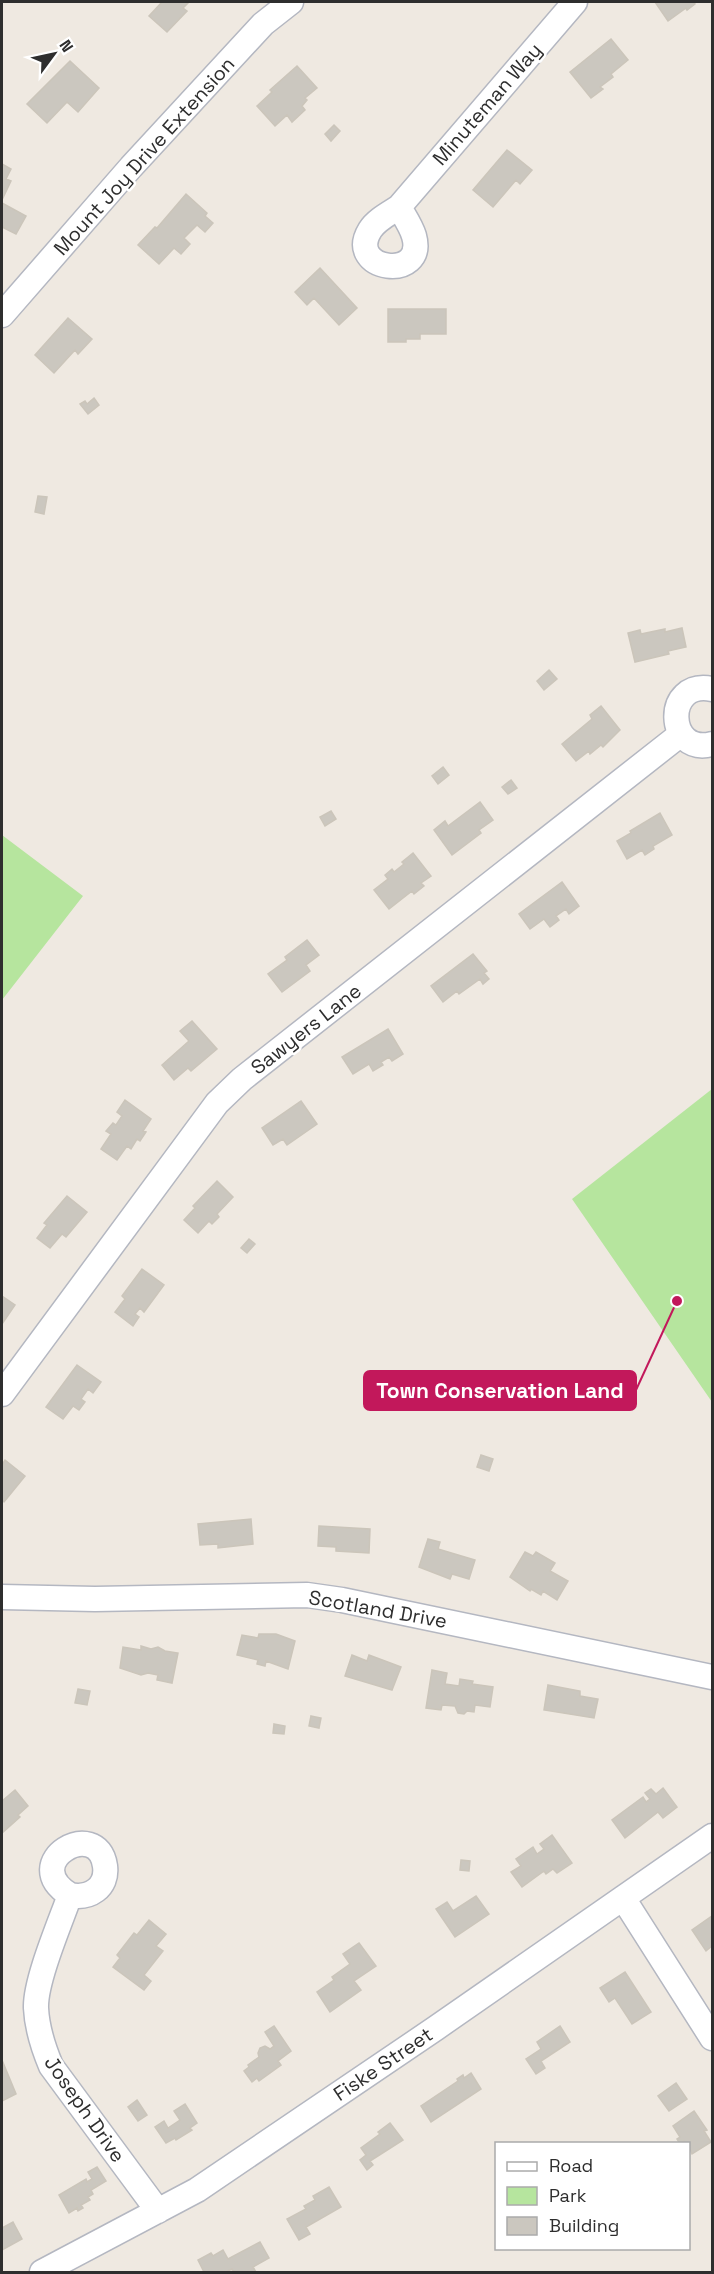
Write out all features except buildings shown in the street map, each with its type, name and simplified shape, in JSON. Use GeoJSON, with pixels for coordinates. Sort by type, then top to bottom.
{"type":"FeatureCollection","features":[{"type":"Feature","properties":{"kind":"street","name":"Mount Joy Drive Extension"},"geometry":{"type":"LineString","coordinates":[[2,315],[131,167],[263,24],[291,2]]}},
{"type":"Feature","properties":{"kind":"street","name":"Minuteman Way"},"geometry":{"type":"LineString","coordinates":[[399,207],[574,2]]}},
{"type":"Feature","properties":{"kind":"street"},"geometry":{"type":"LineString","coordinates":[[712,689],[696,689],[688,693],[681,699],[676,717],[681,734],[688,741],[698,745],[712,744]]}},
{"type":"Feature","properties":{"kind":"street","name":"Sawyers Lane"},"geometry":{"type":"LineString","coordinates":[[2,1394],[217,1103],[242,1079],[681,734]]}},
{"type":"Feature","properties":{"kind":"street","name":"Scotland Drive"},"geometry":{"type":"LineString","coordinates":[[2,1597],[95,1599],[307,1595],[352,1602],[712,1677]]}},
{"type":"Feature","properties":{"kind":"street","name":"Fiske Street"},"geometry":{"type":"LineString","coordinates":[[42,2272],[217,2177],[712,1836]]}},
{"type":"Feature","properties":{"kind":"street","name":"Joseph Drive"},"geometry":{"type":"LineString","coordinates":[[70,1895],[39,1985],[36,2005],[42,2046],[51,2067],[158,2211]]}},
{"type":"Feature","properties":{"kind":"street"},"geometry":{"type":"LineString","coordinates":[[622,1898],[712,2038]]}},
{"type":"Feature","properties":{"kind":"green space"},"geometry":{"type":"Polygon","coordinates":[[[2,835],[83,896],[2,1000],[2,835]]]}},
{"type":"Feature","properties":{"kind":"green space"},"geometry":{"type":"Polygon","coordinates":[[[712,1089],[712,1402],[572,1199],[712,1089]]]}},
{"type":"Feature","properties":{"kind":"place","name":"Town Conservation Land"},"geometry":{"type":"Point","coordinates":[677,1301]}}]}
